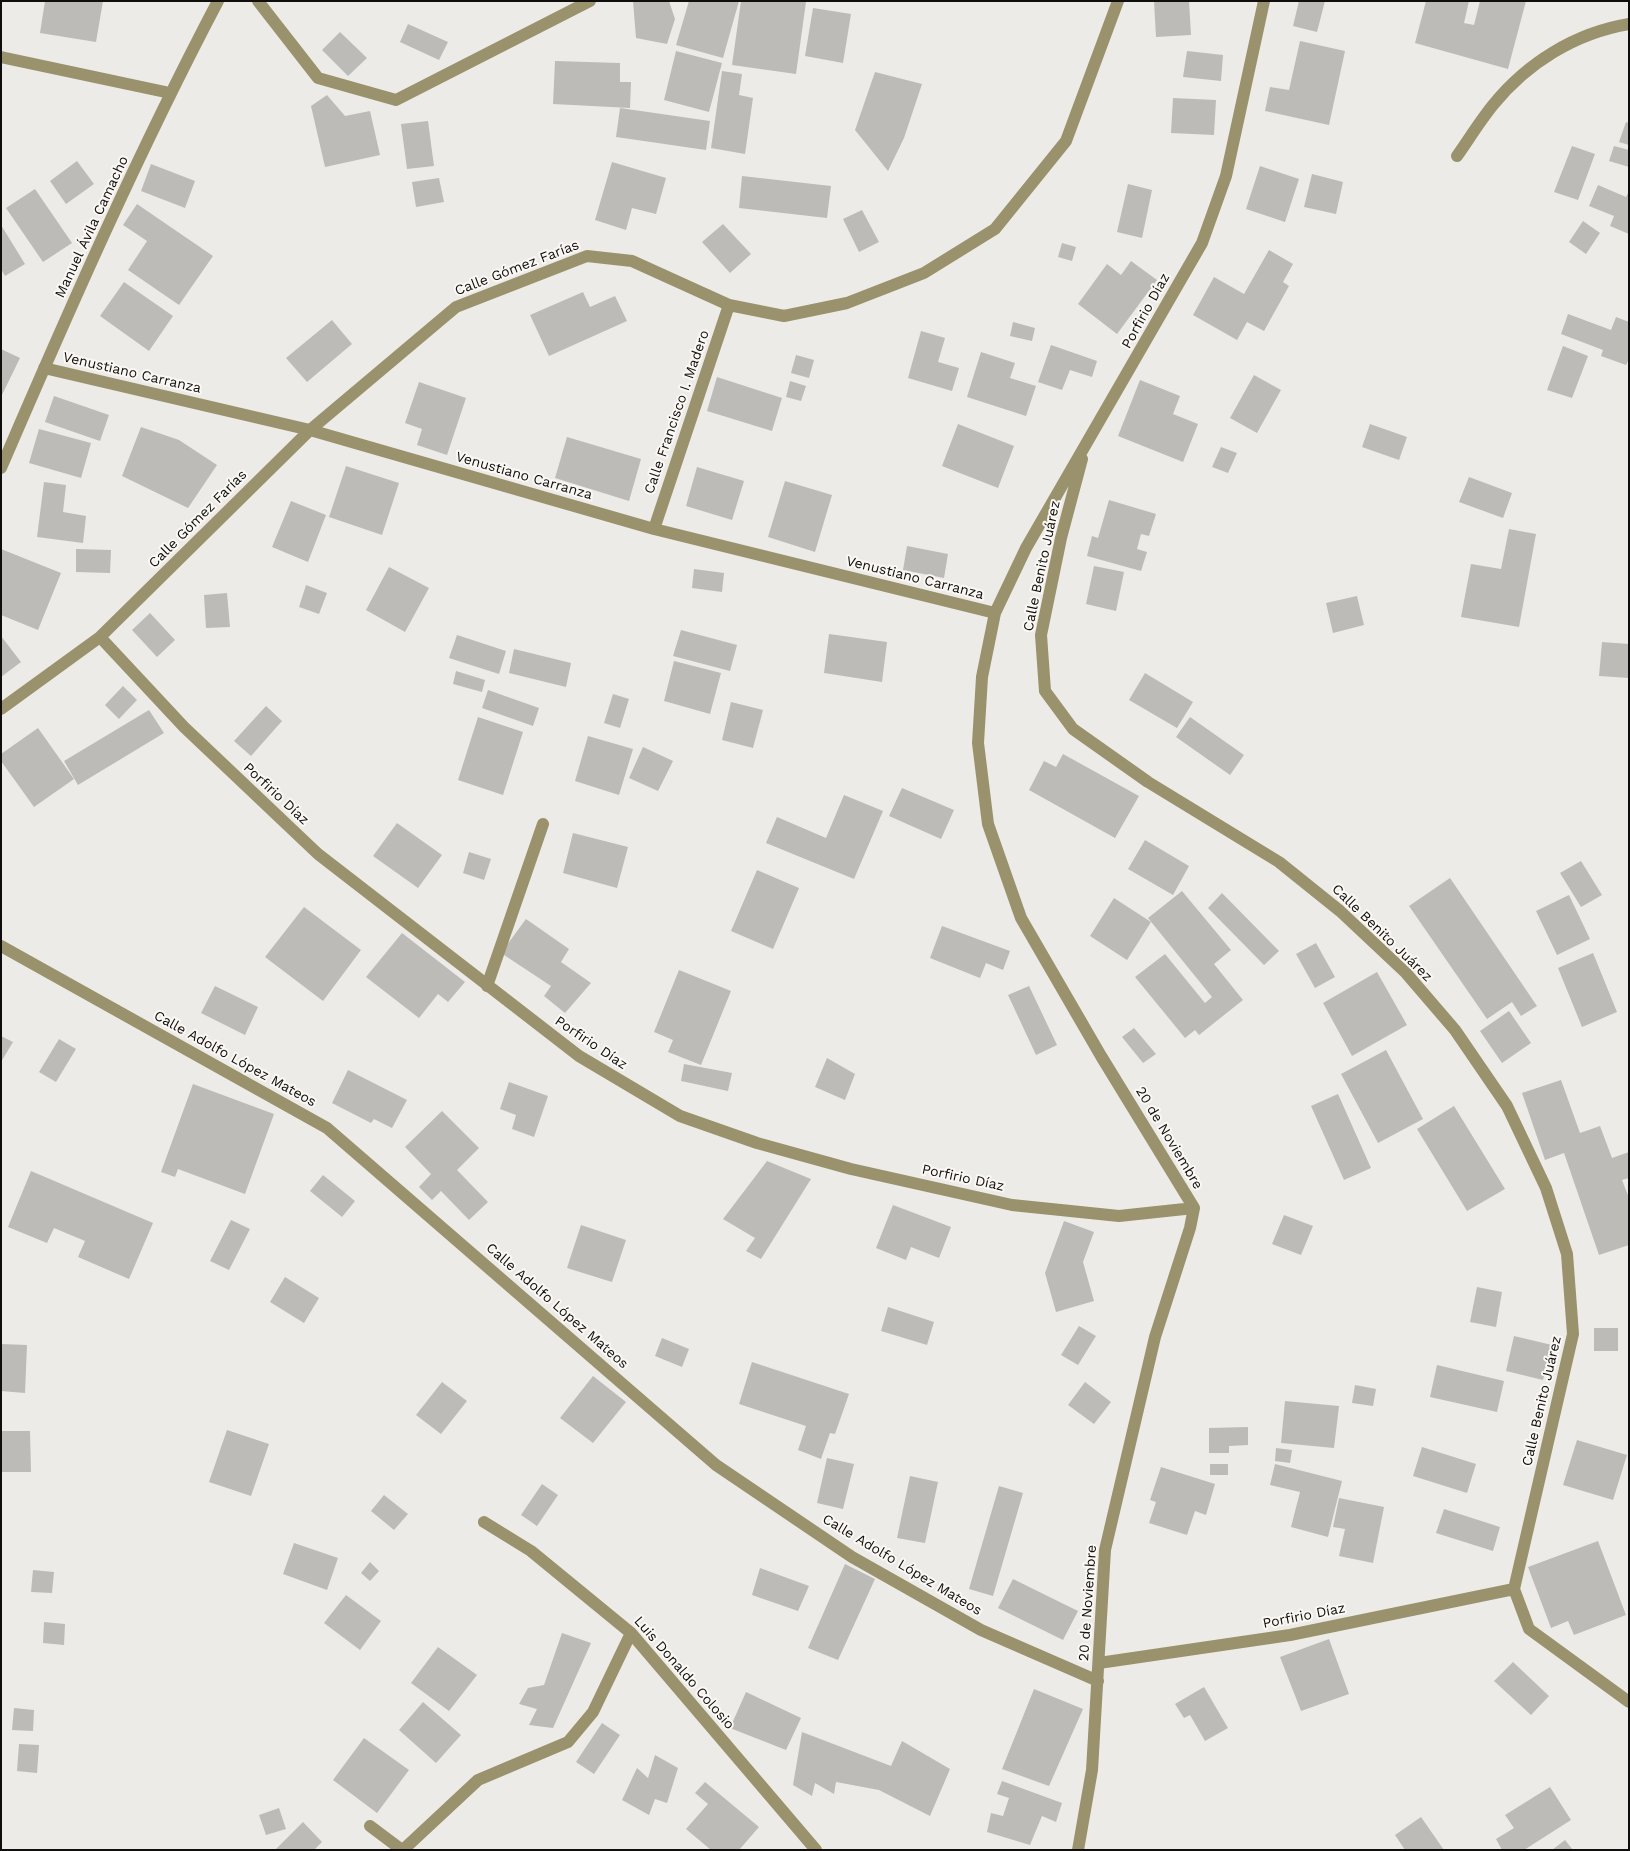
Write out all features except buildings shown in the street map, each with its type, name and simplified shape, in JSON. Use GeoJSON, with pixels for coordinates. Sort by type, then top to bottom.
{"type":"FeatureCollection","features":[{"type":"Feature","properties":{"kind":"street","name":"Manuel Ávila Camacho"},"geometry":{"type":"LineString","coordinates":[[1,468],[44,368],[170,92],[218,1]]}},
{"type":"Feature","properties":{"kind":"street"},"geometry":{"type":"LineString","coordinates":[[258,1],[318,78],[396,100],[590,1]]}},
{"type":"Feature","properties":{"kind":"street","name":"Calle Gómez Farías"},"geometry":{"type":"LineString","coordinates":[[1,709],[100,637],[310,430],[456,307],[587,256],[632,261],[729,305],[784,316],[847,303],[924,273],[995,230],[1066,141],[1118,1]]}},
{"type":"Feature","properties":{"kind":"street","name":"Porfirio Díaz"},"geometry":{"type":"LineString","coordinates":[[995,613],[1026,548],[1202,243],[1226,176],[1264,1]]}},
{"type":"Feature","properties":{"kind":"street"},"geometry":{"type":"LineString","coordinates":[[1457,156],[1494,105],[1538,61],[1591,33],[1629,24]]}},
{"type":"Feature","properties":{"kind":"street"},"geometry":{"type":"LineString","coordinates":[[1,57],[170,92]]}},
{"type":"Feature","properties":{"kind":"street","name":"Calle Francisco I. Madero"},"geometry":{"type":"LineString","coordinates":[[654,529],[729,305]]}},
{"type":"Feature","properties":{"kind":"street","name":"Venustiano Carranza"},"geometry":{"type":"LineString","coordinates":[[44,368],[310,430],[654,529],[995,613]]}},
{"type":"Feature","properties":{"kind":"street","name":"Calle Benito Juárez"},"geometry":{"type":"LineString","coordinates":[[1086,442],[1061,538],[1041,635],[1045,691],[1073,730],[1148,782],[1279,862],[1340,911],[1406,973],[1455,1030],[1506,1106],[1546,1188],[1567,1254],[1573,1334],[1514,1589]]}},
{"type":"Feature","properties":{"kind":"street","name":"20 de Noviembre"},"geometry":{"type":"LineString","coordinates":[[995,613],[982,677],[978,743],[988,824],[1021,918],[1101,1056],[1194,1208],[1190,1228],[1155,1337],[1105,1550],[1092,1770],[1078,1850]]}},
{"type":"Feature","properties":{"kind":"street","name":"Porfirio Díaz"},"geometry":{"type":"LineString","coordinates":[[100,637],[184,727],[318,854],[579,1056],[680,1116],[757,1143],[851,1169],[1012,1205],[1119,1216],[1194,1208]]}},
{"type":"Feature","properties":{"kind":"street"},"geometry":{"type":"LineString","coordinates":[[487,986],[543,824]]}},
{"type":"Feature","properties":{"kind":"street","name":"Calle Adolfo López Mateos"},"geometry":{"type":"LineString","coordinates":[[1,946],[327,1128],[716,1465],[852,1557],[981,1630],[1098,1681]]}},
{"type":"Feature","properties":{"kind":"street","name":"Luis Donaldo Colosio"},"geometry":{"type":"LineString","coordinates":[[484,1522],[531,1551],[631,1633],[816,1850]]}},
{"type":"Feature","properties":{"kind":"street"},"geometry":{"type":"LineString","coordinates":[[1514,1589],[1529,1629],[1629,1702]]}},
{"type":"Feature","properties":{"kind":"street","name":"Porfirio Díaz"},"geometry":{"type":"LineString","coordinates":[[1099,1663],[1290,1635],[1514,1589]]}},
{"type":"Feature","properties":{"kind":"street"},"geometry":{"type":"LineString","coordinates":[[370,1826],[402,1850],[478,1780],[568,1742],[593,1712],[631,1633]]}}]}
